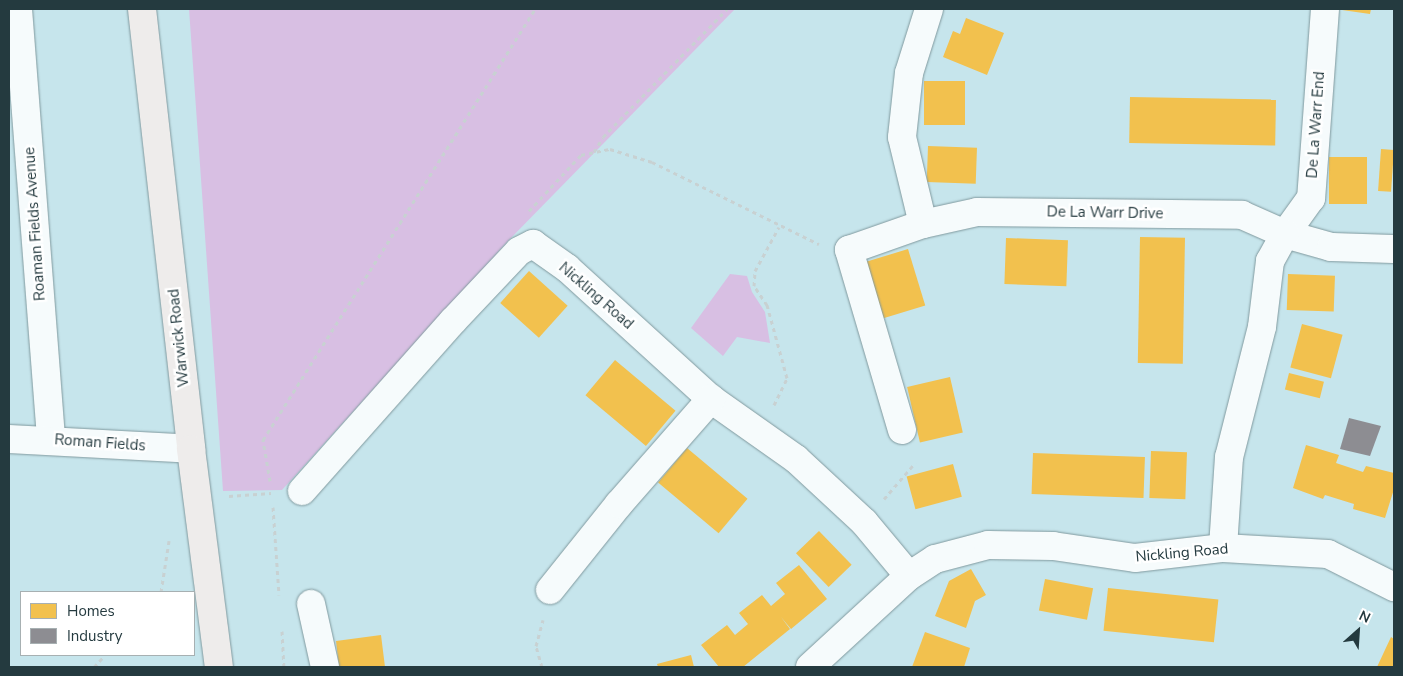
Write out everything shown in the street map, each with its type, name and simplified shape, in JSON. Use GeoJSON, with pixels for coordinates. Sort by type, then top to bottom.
{"type":"FeatureCollection","features":[{"type":"Feature","properties":{"kind":"main road","name":"Warwick Road"},"geometry":{"type":"LineString","coordinates":[[142,9],[191,449],[219,667]]}},
{"type":"Feature","properties":{"kind":"street","name":"Roaman Fields Avenue"},"geometry":{"type":"LineString","coordinates":[[18,9],[51,440]]}},
{"type":"Feature","properties":{"kind":"street"},"geometry":{"type":"LineString","coordinates":[[923,224],[902,137],[909,73],[929,9]]}},
{"type":"Feature","properties":{"kind":"street","name":"De La Warr End"},"geometry":{"type":"LineString","coordinates":[[1285,234],[1311,198],[1325,9]]}},
{"type":"Feature","properties":{"kind":"street","name":"De La Warr Drive"},"geometry":{"type":"LineString","coordinates":[[849,250],[923,224],[977,212],[1242,215],[1285,234],[1331,246],[1394,250]]}},
{"type":"Feature","properties":{"kind":"street"},"geometry":{"type":"LineString","coordinates":[[1223,548],[1229,458],[1262,327],[1270,261],[1285,234]]}},
{"type":"Feature","properties":{"kind":"street","name":"Nickling Road"},"geometry":{"type":"LineString","coordinates":[[302,491],[453,321],[519,251],[533,244],[567,268],[711,400],[796,459],[864,522],[909,576]]}},
{"type":"Feature","properties":{"kind":"street"},"geometry":{"type":"LineString","coordinates":[[849,250],[902,430]]}},
{"type":"Feature","properties":{"kind":"street"},"geometry":{"type":"LineString","coordinates":[[550,590],[619,504],[711,400]]}},
{"type":"Feature","properties":{"kind":"street","name":"Roman Fields"},"geometry":{"type":"LineString","coordinates":[[9,438],[191,449]]}},
{"type":"Feature","properties":{"kind":"street","name":"Nickling Road"},"geometry":{"type":"LineString","coordinates":[[810,667],[909,576],[935,559],[988,545],[1054,546],[1135,558],[1223,548],[1328,554],[1394,587]]}},
{"type":"Feature","properties":{"kind":"street"},"geometry":{"type":"LineString","coordinates":[[311,604],[326,667]]}},
{"type":"Feature","properties":{"kind":"path"},"geometry":{"type":"LineString","coordinates":[[161,591],[168,543],[198,498],[272,493],[263,440],[535,9]]}},
{"type":"Feature","properties":{"kind":"path"},"geometry":{"type":"LineString","coordinates":[[594,152],[603,138],[727,9]]}},
{"type":"Feature","properties":{"kind":"path"},"geometry":{"type":"LineString","coordinates":[[523,217],[581,155],[610,149],[652,162],[779,227],[822,245],[849,250]]}},
{"type":"Feature","properties":{"kind":"path"},"geometry":{"type":"LineString","coordinates":[[753,429],[780,398],[787,378],[767,305],[754,286],[754,271],[779,227]]}},
{"type":"Feature","properties":{"kind":"path"},"geometry":{"type":"LineString","coordinates":[[864,522],[915,463]]}},
{"type":"Feature","properties":{"kind":"path"},"geometry":{"type":"LineString","coordinates":[[542,667],[536,646],[550,590]]}},
{"type":"Feature","properties":{"kind":"path"},"geometry":{"type":"LineString","coordinates":[[94,667],[104,656]]}},
{"type":"Feature","properties":{"kind":"shaded area"},"geometry":{"type":"Polygon","coordinates":[[[189,9],[735,9],[508,241],[282,490],[223,491],[189,9]]]}},
{"type":"Feature","properties":{"kind":"shaded area"},"geometry":{"type":"Polygon","coordinates":[[[730,274],[747,276],[752,292],[765,312],[770,343],[737,337],[723,356],[691,328],[730,274]]]}},
{"type":"Feature","properties":{"kind":"building: Homes"},"geometry":{"type":"Polygon","coordinates":[[[1335,9],[1371,9],[1370,14],[1335,9]]]}},
{"type":"Feature","properties":{"kind":"building: Homes"},"geometry":{"type":"Polygon","coordinates":[[[966,18],[1004,33],[987,75],[943,57],[953,31],[960,34],[966,18]]]}},
{"type":"Feature","properties":{"kind":"building: Homes"},"geometry":{"type":"Polygon","coordinates":[[[924,81],[965,81],[965,125],[924,125],[924,81]]]}},
{"type":"Feature","properties":{"kind":"building: Homes"},"geometry":{"type":"Polygon","coordinates":[[[1130,97],[1276,100],[1275,146],[1129,143],[1130,97]]]}},
{"type":"Feature","properties":{"kind":"building: Homes"},"geometry":{"type":"Polygon","coordinates":[[[928,146],[977,148],[976,184],[927,182],[928,146]]]}},
{"type":"Feature","properties":{"kind":"building: Homes"},"geometry":{"type":"Polygon","coordinates":[[[1381,149],[1394,150],[1391,192],[1378,191],[1381,149]]]}},
{"type":"Feature","properties":{"kind":"building: Homes"},"geometry":{"type":"Polygon","coordinates":[[[1329,157],[1367,157],[1367,204],[1329,204],[1329,157]]]}},
{"type":"Feature","properties":{"kind":"building: Homes"},"geometry":{"type":"Polygon","coordinates":[[[1140,237],[1185,238],[1183,364],[1138,363],[1140,237]]]}},
{"type":"Feature","properties":{"kind":"building: Homes"},"geometry":{"type":"Polygon","coordinates":[[[1006,238],[1068,240],[1066,286],[1004,284],[1006,238]]]}},
{"type":"Feature","properties":{"kind":"building: Homes"},"geometry":{"type":"Polygon","coordinates":[[[908,249],[925,305],[879,319],[862,263],[908,249]]]}},
{"type":"Feature","properties":{"kind":"building: Homes"},"geometry":{"type":"Polygon","coordinates":[[[529,271],[568,306],[539,338],[500,303],[529,271]]]}},
{"type":"Feature","properties":{"kind":"building: Homes"},"geometry":{"type":"Polygon","coordinates":[[[1288,274],[1335,276],[1334,312],[1287,310],[1288,274]]]}},
{"type":"Feature","properties":{"kind":"building: Homes"},"geometry":{"type":"Polygon","coordinates":[[[1302,324],[1343,335],[1331,378],[1290,367],[1302,324]]]}},
{"type":"Feature","properties":{"kind":"building: Homes"},"geometry":{"type":"Polygon","coordinates":[[[615,360],[676,411],[646,446],[585,395],[615,360]]]}},
{"type":"Feature","properties":{"kind":"building: Homes"},"geometry":{"type":"Polygon","coordinates":[[[1289,373],[1324,382],[1320,398],[1285,389],[1289,373]]]}},
{"type":"Feature","properties":{"kind":"building: Homes"},"geometry":{"type":"Polygon","coordinates":[[[950,377],[963,433],[920,442],[907,387],[950,377]]]}},
{"type":"Feature","properties":{"kind":"building: Homes"},"geometry":{"type":"Polygon","coordinates":[[[1306,445],[1339,455],[1336,463],[1363,472],[1366,466],[1394,473],[1394,489],[1385,518],[1353,509],[1354,504],[1325,495],[1323,499],[1293,488],[1306,445]]]}},
{"type":"Feature","properties":{"kind":"building: Homes"},"geometry":{"type":"Polygon","coordinates":[[[687,448],[748,499],[719,533],[658,482],[687,448]]]}},
{"type":"Feature","properties":{"kind":"building: Homes"},"geometry":{"type":"Polygon","coordinates":[[[1151,451],[1187,452],[1185,499],[1149,498],[1151,451]]]}},
{"type":"Feature","properties":{"kind":"building: Homes"},"geometry":{"type":"Polygon","coordinates":[[[1033,453],[1145,457],[1144,498],[1032,494],[1033,453]]]}},
{"type":"Feature","properties":{"kind":"building: Homes"},"geometry":{"type":"Polygon","coordinates":[[[953,464],[962,497],[915,509],[907,476],[953,464]]]}},
{"type":"Feature","properties":{"kind":"building: Homes"},"geometry":{"type":"Polygon","coordinates":[[[819,531],[852,565],[829,587],[796,553],[819,531]]]}},
{"type":"Feature","properties":{"kind":"building: Homes"},"geometry":{"type":"Polygon","coordinates":[[[799,565],[827,599],[791,629],[781,617],[790,629],[743,667],[719,667],[701,645],[727,625],[735,635],[748,624],[739,613],[762,595],[771,606],[785,594],[776,583],[799,565]]]}},
{"type":"Feature","properties":{"kind":"building: Homes"},"geometry":{"type":"Polygon","coordinates":[[[971,569],[986,595],[975,601],[966,628],[935,616],[949,581],[971,569]]]}},
{"type":"Feature","properties":{"kind":"building: Homes"},"geometry":{"type":"Polygon","coordinates":[[[1045,579],[1093,588],[1087,620],[1039,610],[1045,579]]]}},
{"type":"Feature","properties":{"kind":"building: Homes"},"geometry":{"type":"Polygon","coordinates":[[[1108,588],[1218,600],[1214,642],[1104,631],[1108,588]]]}},
{"type":"Feature","properties":{"kind":"building: Homes"},"geometry":{"type":"Polygon","coordinates":[[[925,632],[970,648],[964,667],[912,667],[925,632]]]}},
{"type":"Feature","properties":{"kind":"building: Homes"},"geometry":{"type":"Polygon","coordinates":[[[381,635],[385,667],[339,667],[336,641],[381,635]]]}},
{"type":"Feature","properties":{"kind":"building: Homes"},"geometry":{"type":"Polygon","coordinates":[[[1391,637],[1394,639],[1394,667],[1377,667],[1391,637]]]}},
{"type":"Feature","properties":{"kind":"building: Homes"},"geometry":{"type":"Polygon","coordinates":[[[691,655],[694,667],[658,667],[657,664],[691,655]]]}},
{"type":"Feature","properties":{"kind":"building: Industry"},"geometry":{"type":"Polygon","coordinates":[[[1349,418],[1381,426],[1370,456],[1340,449],[1349,418]]]}}]}
